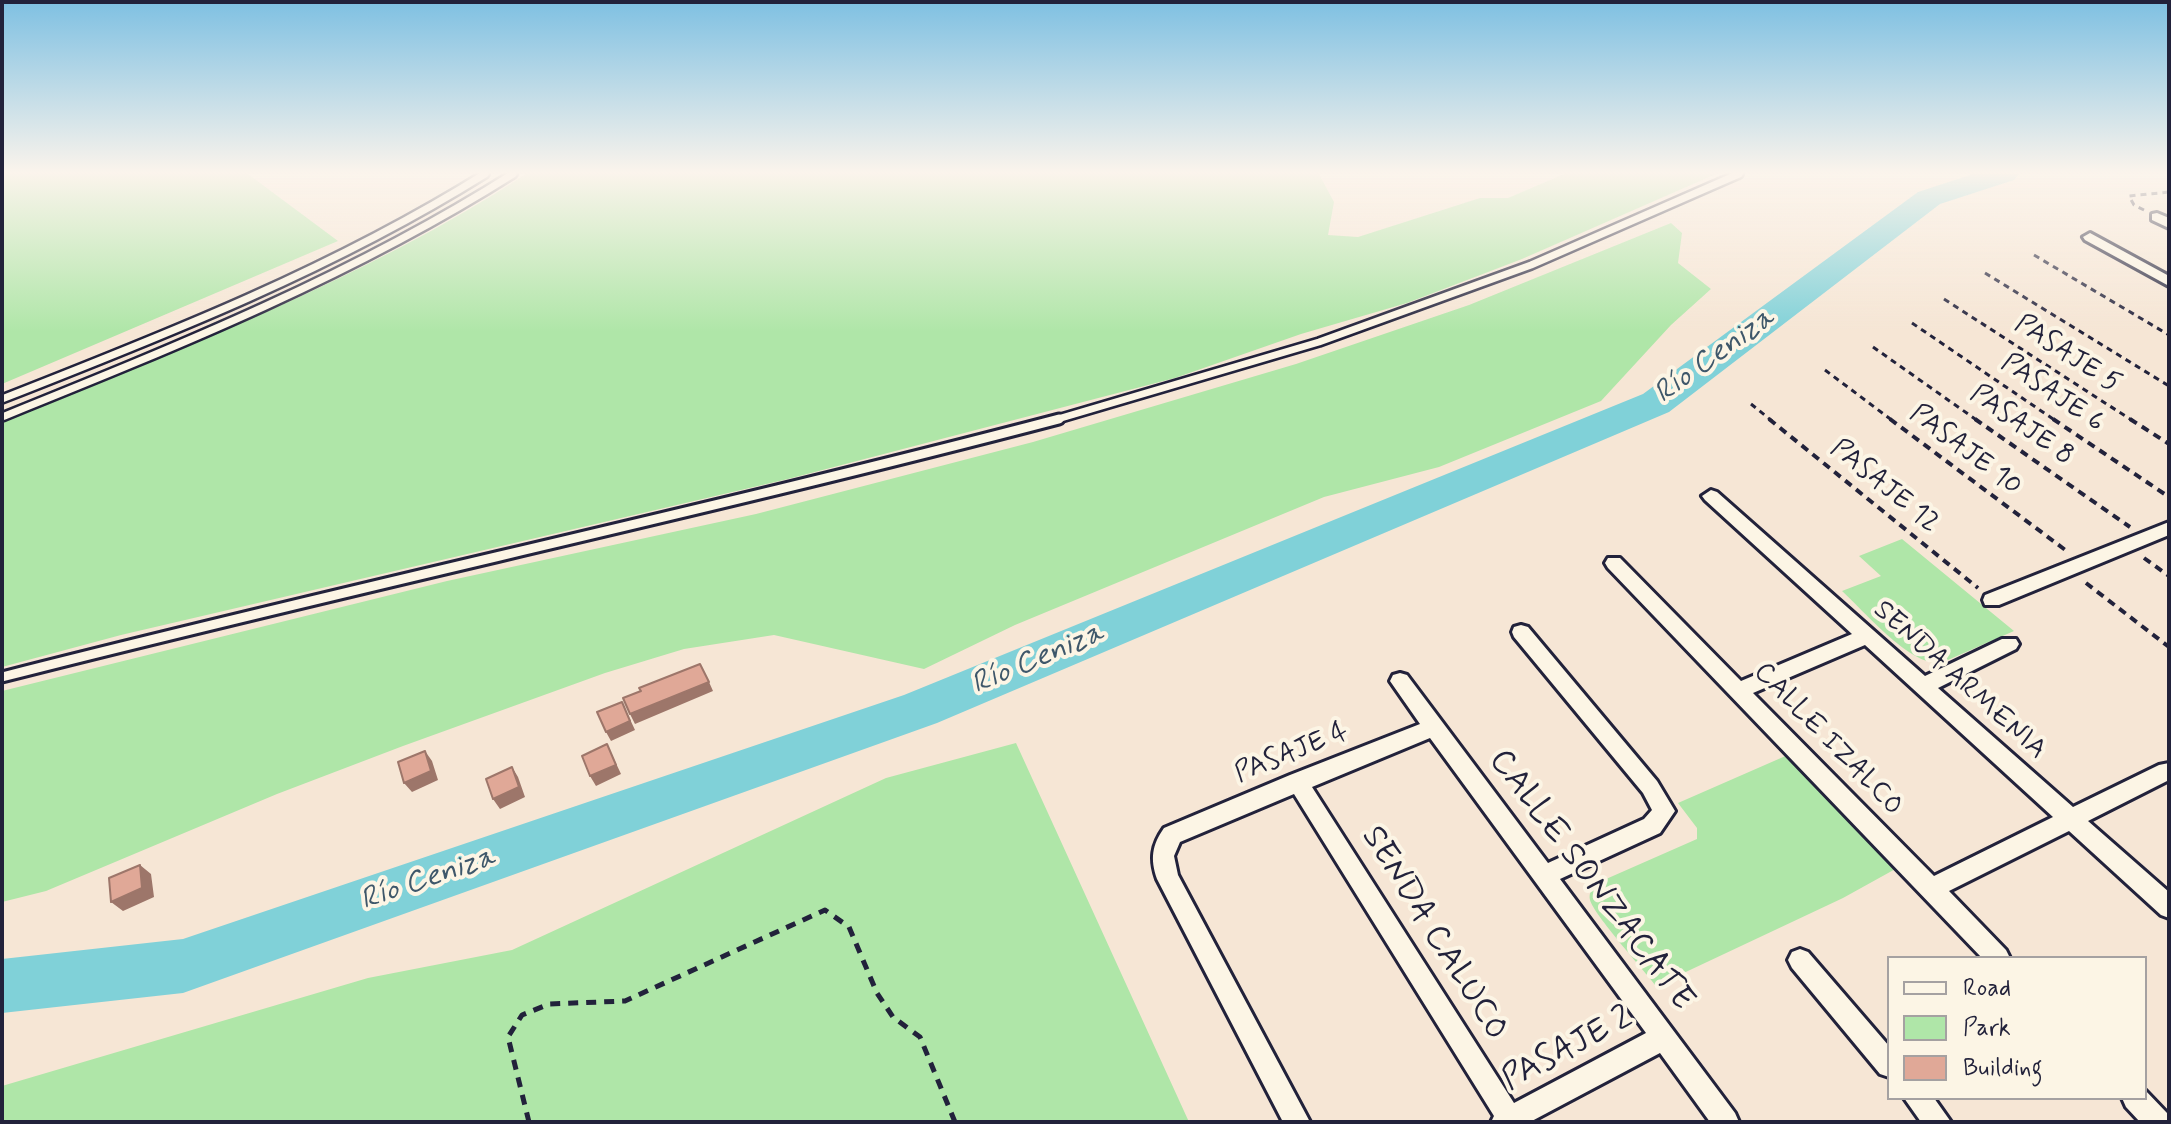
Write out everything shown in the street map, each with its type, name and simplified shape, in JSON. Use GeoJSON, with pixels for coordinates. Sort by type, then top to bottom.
{"type":"FeatureCollection","features":[{"type":"Feature","properties":{"kind":"street"},"geometry":{"type":"LineString","coordinates":[[2090,237],[2169,282]]}},
{"type":"Feature","properties":{"kind":"street","name":"SENDA ARMENIA"},"geometry":{"type":"LineString","coordinates":[[1711,496],[2169,907]]}},
{"type":"Feature","properties":{"kind":"street"},"geometry":{"type":"LineString","coordinates":[[1992,600],[2169,528]]}},
{"type":"Feature","properties":{"kind":"street","name":"CALLE IZALCO"},"geometry":{"type":"LineString","coordinates":[[1614,563],[1996,956]]}},
{"type":"Feature","properties":{"kind":"street"},"geometry":{"type":"LineString","coordinates":[[1521,632],[1650,787],[1664,811],[1652,826],[1544,876]]}},
{"type":"Feature","properties":{"kind":"street"},"geometry":{"type":"LineString","coordinates":[[1738,691],[1867,636]]}},
{"type":"Feature","properties":{"kind":"street"},"geometry":{"type":"LineString","coordinates":[[1923,686],[2009,644]]}},
{"type":"Feature","properties":{"kind":"street","name":"CALLE SONZACATE"},"geometry":{"type":"LineString","coordinates":[[1400,681],[1726,1122]]}},
{"type":"Feature","properties":{"kind":"street","name":"PASAJE 4"},"geometry":{"type":"LineString","coordinates":[[1297,1122],[1168,879],[1161,861],[1163,846],[1172,835],[1434,727]]}},
{"type":"Feature","properties":{"kind":"street"},"geometry":{"type":"LineString","coordinates":[[1931,889],[2166,771]]}},
{"type":"Feature","properties":{"kind":"street","name":"SENDA CALUCO"},"geometry":{"type":"LineString","coordinates":[[1297,781],[1509,1121]]}},
{"type":"Feature","properties":{"kind":"street"},"geometry":{"type":"LineString","coordinates":[[1800,960],[1887,1063]]}},
{"type":"Feature","properties":{"kind":"street","name":"PASAJE 2"},"geometry":{"type":"LineString","coordinates":[[1509,1121],[1664,1037]]}},
{"type":"Feature","properties":{"kind":"street"},"geometry":{"type":"LineString","coordinates":[[1919,1100],[1938,1122]]}},
{"type":"Feature","properties":{"kind":"street"},"geometry":{"type":"LineString","coordinates":[[2137,1100],[2158,1122]]}},
{"type":"Feature","properties":{"kind":"lane"},"geometry":{"type":"LineString","coordinates":[[2,399],[176,330],[297,276],[395,226]]}},
{"type":"Feature","properties":{"kind":"lane"},"geometry":{"type":"LineString","coordinates":[[2,417],[263,310],[425,226]]}},
{"type":"Feature","properties":{"kind":"lane"},"geometry":{"type":"LineString","coordinates":[[2,677],[154,636],[887,465],[1242,369],[1397,315],[1624,226]]}},
{"type":"Feature","properties":{"kind":"path"},"geometry":{"type":"LineString","coordinates":[[2034,255],[2169,335]]}},
{"type":"Feature","properties":{"kind":"path"},"geometry":{"type":"LineString","coordinates":[[1985,273],[2169,386]]}},
{"type":"Feature","properties":{"kind":"path","name":"PASAJE 5"},"geometry":{"type":"LineString","coordinates":[[1944,299],[2169,444]]}},
{"type":"Feature","properties":{"kind":"path","name":"PASAJE 6"},"geometry":{"type":"LineString","coordinates":[[1912,323],[2169,497]]}},
{"type":"Feature","properties":{"kind":"path","name":"PASAJE 8"},"geometry":{"type":"LineString","coordinates":[[1873,347],[2145,537]]}},
{"type":"Feature","properties":{"kind":"path","name":"PASAJE 10"},"geometry":{"type":"LineString","coordinates":[[1825,370],[2075,566],[2169,647]]}},
{"type":"Feature","properties":{"kind":"path","name":"PASAJE 12"},"geometry":{"type":"LineString","coordinates":[[1751,404],[1992,600]]}},
{"type":"Feature","properties":{"kind":"path"},"geometry":{"type":"LineString","coordinates":[[2126,545],[2169,576]]}},
{"type":"Feature","properties":{"kind":"path"},"geometry":{"type":"LineString","coordinates":[[529,1122],[508,1037],[522,1015],[549,1004],[625,1001],[825,910],[849,927],[877,993],[893,1017],[920,1037],[955,1122]]}},
{"type":"Feature","properties":{"kind":"green space"},"geometry":{"type":"Polygon","coordinates":[[[2,226],[318,226],[338,241],[2,384],[2,226]]]}},
{"type":"Feature","properties":{"kind":"green space"},"geometry":{"type":"Polygon","coordinates":[[[438,226],[1330,226],[1328,235],[1358,237],[1391,226],[1596,226],[1407,303],[1301,334],[1175,378],[788,479],[121,635],[2,667],[2,421],[204,339],[401,247],[438,226]]]}},
{"type":"Feature","properties":{"kind":"green space"},"geometry":{"type":"Polygon","coordinates":[[[1662,226],[1675,226],[1682,233],[1678,263],[1711,289],[1671,325],[1601,401],[1439,467],[1324,497],[1015,625],[924,669],[774,635],[684,649],[605,673],[403,746],[277,794],[46,891],[2,902],[2,691],[447,581],[756,514],[1033,442],[1296,364],[1469,305],[1662,226]]]}},
{"type":"Feature","properties":{"kind":"green space"},"geometry":{"type":"Polygon","coordinates":[[[1902,539],[2014,631],[1941,663],[1916,656],[1888,636],[1842,591],[1881,576],[1859,556],[1902,539]]]}},
{"type":"Feature","properties":{"kind":"green space"},"geometry":{"type":"Polygon","coordinates":[[[1016,743],[1189,1122],[2,1122],[2,1086],[368,978],[512,950],[886,778],[1016,743]]]}},
{"type":"Feature","properties":{"kind":"green space"},"geometry":{"type":"Polygon","coordinates":[[[1790,754],[1899,867],[1843,898],[1656,986],[1600,918],[1590,900],[1591,890],[1597,883],[1697,839],[1697,828],[1678,803],[1790,754]]]}},
{"type":"Feature","properties":{"kind":"building"},"geometry":{"type":"Polygon","coordinates":[[[700,664],[709,682],[630,714],[623,698],[641,691],[639,688],[700,664]]]}},
{"type":"Feature","properties":{"kind":"building"},"geometry":{"type":"Polygon","coordinates":[[[622,702],[630,721],[606,732],[597,712],[622,702]]]}},
{"type":"Feature","properties":{"kind":"building"},"geometry":{"type":"Polygon","coordinates":[[[607,744],[616,765],[590,776],[582,756],[607,744]]]}},
{"type":"Feature","properties":{"kind":"building"},"geometry":{"type":"Polygon","coordinates":[[[425,751],[431,771],[404,783],[398,762],[425,751]]]}},
{"type":"Feature","properties":{"kind":"building"},"geometry":{"type":"Polygon","coordinates":[[[512,767],[519,787],[493,799],[486,779],[512,767]]]}},
{"type":"Feature","properties":{"kind":"building"},"geometry":{"type":"Polygon","coordinates":[[[140,865],[142,888],[111,902],[109,878],[140,865]]]}},
{"type":"Feature","properties":{"kind":"waterway","name":"Río Ceniza"},"geometry":{"type":"LineString","coordinates":[[2,986],[183,966],[920,709],[1656,403],[1891,226]]}}]}
